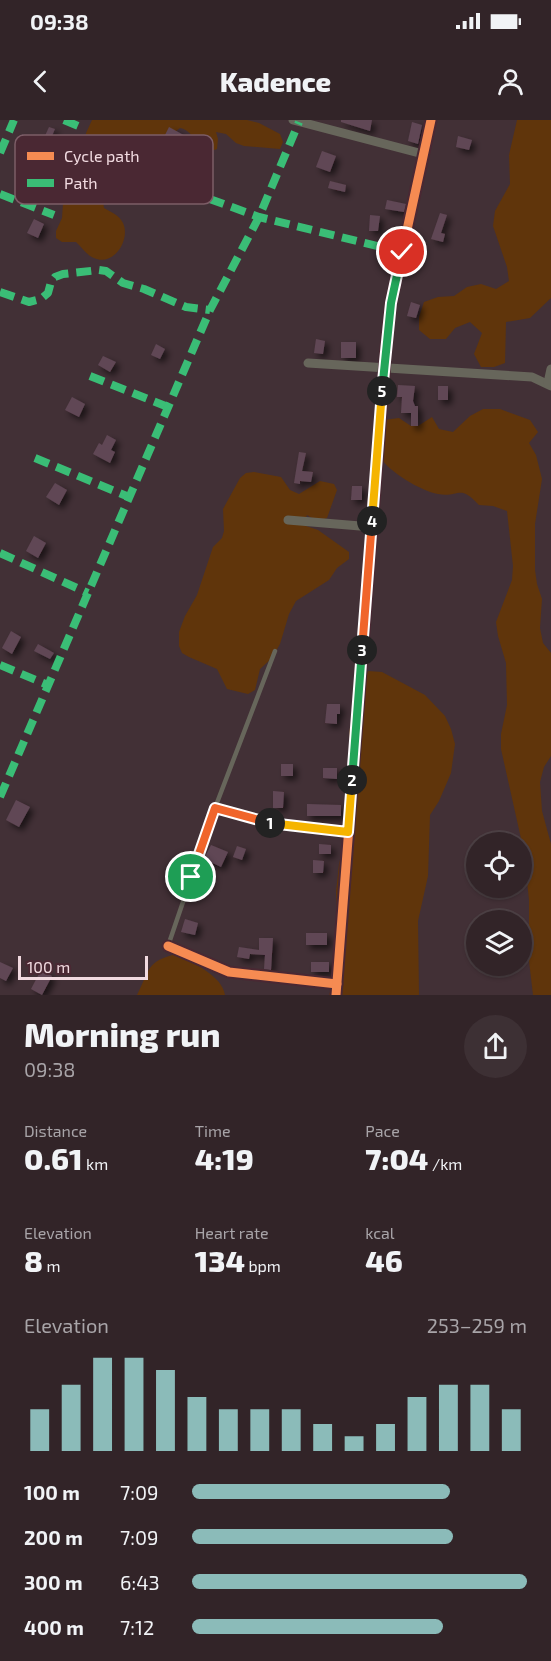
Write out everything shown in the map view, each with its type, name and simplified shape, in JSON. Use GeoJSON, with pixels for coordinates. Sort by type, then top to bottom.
{"type":"FeatureCollection","features":[{"type":"Feature","properties":{"kind":"street"},"geometry":{"type":"LineString","coordinates":[[336,995],[384,368],[391,303],[431,120]]}},
{"type":"Feature","properties":{"kind":"street"},"geometry":{"type":"LineString","coordinates":[[298,121],[423,154]]}},
{"type":"Feature","properties":{"kind":"street"},"geometry":{"type":"LineString","coordinates":[[308,363],[532,377],[549,384],[551,369]]}},
{"type":"Feature","properties":{"kind":"street"},"geometry":{"type":"LineString","coordinates":[[288,520],[372,527]]}},
{"type":"Feature","properties":{"kind":"street"},"geometry":{"type":"LineString","coordinates":[[215,808],[275,824],[348,832]]}},
{"type":"Feature","properties":{"kind":"street"},"geometry":{"type":"LineString","coordinates":[[168,946],[229,972],[337,984]]}},
{"type":"Feature","properties":{"kind":"lane"},"geometry":{"type":"LineString","coordinates":[[168,946],[215,808],[275,651]]}},
{"type":"Feature","properties":{"kind":"shaded area"},"geometry":{"type":"Polygon","coordinates":[[[92,120],[247,120],[259,123],[280,134],[283,142],[280,149],[244,146],[236,143],[226,134],[216,132],[217,149],[213,150],[213,135],[192,135],[180,128],[175,132],[175,135],[86,135],[92,120]]]}},
{"type":"Feature","properties":{"kind":"shaded area"},"geometry":{"type":"Polygon","coordinates":[[[517,120],[551,120],[551,298],[530,318],[506,322],[505,363],[494,367],[481,367],[474,354],[482,333],[470,322],[455,328],[446,339],[430,339],[419,330],[419,317],[424,302],[438,297],[454,296],[467,287],[481,284],[496,289],[509,281],[507,267],[493,226],[495,211],[510,184],[509,155],[517,120]]]}},
{"type":"Feature","properties":{"kind":"shaded area"},"geometry":{"type":"Polygon","coordinates":[[[63,204],[104,204],[104,208],[115,214],[123,223],[125,237],[114,255],[108,259],[94,258],[76,242],[62,242],[56,238],[56,231],[62,218],[63,204]]]}},
{"type":"Feature","properties":{"kind":"shaded area"},"geometry":{"type":"Polygon","coordinates":[[[483,409],[500,409],[530,420],[538,432],[529,443],[536,455],[542,479],[535,524],[535,570],[542,599],[540,628],[543,643],[551,653],[551,756],[544,767],[540,782],[542,811],[551,844],[551,995],[533,995],[531,976],[532,910],[529,910],[529,898],[532,898],[532,832],[520,832],[501,749],[501,734],[507,705],[506,663],[496,622],[512,580],[513,566],[507,511],[493,506],[479,505],[463,493],[438,494],[415,485],[384,463],[378,454],[376,444],[375,430],[384,420],[399,418],[411,426],[418,426],[432,417],[439,429],[453,432],[470,416],[483,409]]]}},
{"type":"Feature","properties":{"kind":"shaded area"},"geometry":{"type":"Polygon","coordinates":[[[254,472],[281,477],[290,490],[299,494],[320,481],[334,484],[337,490],[327,518],[317,520],[307,515],[303,525],[318,530],[349,552],[349,559],[337,568],[329,580],[296,601],[289,614],[280,644],[272,658],[260,669],[255,690],[248,694],[227,689],[217,669],[182,653],[179,646],[179,632],[197,595],[213,547],[222,538],[223,509],[240,478],[246,473],[254,472]]]}},
{"type":"Feature","properties":{"kind":"shaded area"},"geometry":{"type":"Polygon","coordinates":[[[368,671],[382,672],[425,695],[445,716],[455,744],[451,773],[430,815],[428,876],[418,921],[419,995],[329,995],[340,963],[336,892],[339,864],[349,820],[349,733],[355,702],[368,671]]]}},
{"type":"Feature","properties":{"kind":"shaded area"},"geometry":{"type":"Polygon","coordinates":[[[177,954],[213,976],[223,988],[225,995],[137,995],[154,963],[177,954]]]}},
{"type":"Feature","properties":{"kind":"building"},"geometry":{"type":"Polygon","coordinates":[[[341,120],[372,120],[370,131],[341,122],[341,120]]]}},
{"type":"Feature","properties":{"kind":"building"},"geometry":{"type":"Polygon","coordinates":[[[412,122],[422,125],[418,144],[408,141],[412,122]]]}},
{"type":"Feature","properties":{"kind":"building"},"geometry":{"type":"Polygon","coordinates":[[[49,127],[55,129],[52,135],[45,135],[49,127]]]}},
{"type":"Feature","properties":{"kind":"building"},"geometry":{"type":"Polygon","coordinates":[[[169,127],[184,135],[165,135],[169,127]]]}},
{"type":"Feature","properties":{"kind":"building"},"geometry":{"type":"Polygon","coordinates":[[[458,136],[472,140],[469,150],[456,147],[458,136]]]}},
{"type":"Feature","properties":{"kind":"building"},"geometry":{"type":"Polygon","coordinates":[[[322,151],[336,156],[330,172],[316,167],[322,151]]]}},
{"type":"Feature","properties":{"kind":"building"},"geometry":{"type":"Polygon","coordinates":[[[330,181],[346,185],[345,192],[328,188],[330,181]]]}},
{"type":"Feature","properties":{"kind":"building"},"geometry":{"type":"Polygon","coordinates":[[[387,200],[406,204],[404,212],[385,209],[387,200]]]}},
{"type":"Feature","properties":{"kind":"building"},"geometry":{"type":"Polygon","coordinates":[[[440,213],[447,215],[441,233],[445,234],[443,242],[431,239],[440,213]]]}},
{"type":"Feature","properties":{"kind":"building"},"geometry":{"type":"Polygon","coordinates":[[[370,215],[380,216],[378,231],[369,231],[370,215]]]}},
{"type":"Feature","properties":{"kind":"building"},"geometry":{"type":"Polygon","coordinates":[[[34,219],[44,224],[38,238],[27,233],[34,219]]]}},
{"type":"Feature","properties":{"kind":"building"},"geometry":{"type":"Polygon","coordinates":[[[411,302],[420,305],[416,318],[407,316],[411,302]]]}},
{"type":"Feature","properties":{"kind":"building"},"geometry":{"type":"Polygon","coordinates":[[[316,339],[325,341],[323,354],[314,353],[316,339]]]}},
{"type":"Feature","properties":{"kind":"building"},"geometry":{"type":"Polygon","coordinates":[[[341,342],[356,342],[356,358],[341,358],[341,342]]]}},
{"type":"Feature","properties":{"kind":"building"},"geometry":{"type":"Polygon","coordinates":[[[156,344],[165,349],[160,359],[151,355],[156,344]]]}},
{"type":"Feature","properties":{"kind":"building"},"geometry":{"type":"Polygon","coordinates":[[[103,356],[116,362],[110,372],[98,365],[103,356]]]}},
{"type":"Feature","properties":{"kind":"building"},"geometry":{"type":"Polygon","coordinates":[[[398,385],[415,386],[413,401],[415,406],[418,406],[418,426],[411,426],[411,413],[401,413],[402,397],[397,397],[398,385]]]}},
{"type":"Feature","properties":{"kind":"building"},"geometry":{"type":"Polygon","coordinates":[[[438,386],[448,386],[448,400],[438,400],[438,386]]]}},
{"type":"Feature","properties":{"kind":"building"},"geometry":{"type":"Polygon","coordinates":[[[72,397],[85,404],[79,417],[65,410],[72,397]]]}},
{"type":"Feature","properties":{"kind":"building"},"geometry":{"type":"Polygon","coordinates":[[[107,435],[116,440],[111,450],[115,452],[110,463],[93,454],[99,443],[102,445],[107,435]]]}},
{"type":"Feature","properties":{"kind":"building"},"geometry":{"type":"Polygon","coordinates":[[[299,452],[306,453],[302,471],[313,472],[311,482],[294,483],[299,452]]]}},
{"type":"Feature","properties":{"kind":"building"},"geometry":{"type":"Polygon","coordinates":[[[55,483],[67,490],[59,505],[46,497],[55,483]]]}},
{"type":"Feature","properties":{"kind":"building"},"geometry":{"type":"Polygon","coordinates":[[[352,486],[362,486],[362,500],[351,500],[352,486]]]}},
{"type":"Feature","properties":{"kind":"building"},"geometry":{"type":"Polygon","coordinates":[[[34,536],[46,543],[38,558],[26,551],[34,536]]]}},
{"type":"Feature","properties":{"kind":"building"},"geometry":{"type":"Polygon","coordinates":[[[11,631],[21,637],[12,654],[2,648],[11,631]]]}},
{"type":"Feature","properties":{"kind":"building"},"geometry":{"type":"Polygon","coordinates":[[[38,644],[54,653],[50,659],[34,651],[38,644]]]}},
{"type":"Feature","properties":{"kind":"building"},"geometry":{"type":"Polygon","coordinates":[[[327,704],[340,704],[337,724],[325,723],[327,704]]]}},
{"type":"Feature","properties":{"kind":"building"},"geometry":{"type":"Polygon","coordinates":[[[281,764],[293,764],[293,776],[281,776],[281,764]]]}},
{"type":"Feature","properties":{"kind":"building"},"geometry":{"type":"Polygon","coordinates":[[[323,768],[337,768],[337,779],[323,778],[323,768]]]}},
{"type":"Feature","properties":{"kind":"building"},"geometry":{"type":"Polygon","coordinates":[[[273,791],[284,792],[283,808],[273,808],[273,791]]]}},
{"type":"Feature","properties":{"kind":"building"},"geometry":{"type":"Polygon","coordinates":[[[16,800],[30,807],[19,827],[6,820],[16,800]]]}},
{"type":"Feature","properties":{"kind":"building"},"geometry":{"type":"Polygon","coordinates":[[[307,804],[341,805],[341,816],[307,816],[307,804]]]}},
{"type":"Feature","properties":{"kind":"building"},"geometry":{"type":"Polygon","coordinates":[[[319,844],[331,845],[331,854],[319,854],[319,844]]]}},
{"type":"Feature","properties":{"kind":"building"},"geometry":{"type":"Polygon","coordinates":[[[211,845],[228,852],[221,867],[204,859],[211,845]]]}},
{"type":"Feature","properties":{"kind":"building"},"geometry":{"type":"Polygon","coordinates":[[[237,846],[246,849],[242,860],[233,857],[237,846]]]}},
{"type":"Feature","properties":{"kind":"building"},"geometry":{"type":"Polygon","coordinates":[[[313,860],[324,861],[323,873],[313,873],[313,860]]]}},
{"type":"Feature","properties":{"kind":"building"},"geometry":{"type":"Polygon","coordinates":[[[185,919],[198,923],[195,935],[181,932],[185,919]]]}},
{"type":"Feature","properties":{"kind":"building"},"geometry":{"type":"Polygon","coordinates":[[[306,933],[327,933],[327,945],[306,945],[306,933]]]}},
{"type":"Feature","properties":{"kind":"building"},"geometry":{"type":"Polygon","coordinates":[[[259,938],[273,938],[271,970],[264,969],[265,955],[250,954],[249,959],[237,957],[239,947],[259,950],[259,938]]]}},
{"type":"Feature","properties":{"kind":"building"},"geometry":{"type":"Polygon","coordinates":[[[0,962],[13,968],[6,981],[0,978],[0,962]]]}},
{"type":"Feature","properties":{"kind":"building"},"geometry":{"type":"Polygon","coordinates":[[[311,962],[329,962],[329,972],[311,972],[311,962]]]}},
{"type":"Feature","properties":{"kind":"building"},"geometry":{"type":"Polygon","coordinates":[[[41,970],[52,976],[42,995],[31,989],[41,970]]]}},
{"type":"Feature","properties":{"kind":"marked path"},"geometry":{"type":"LineString","coordinates":[[0,153],[14,120]]}},
{"type":"Feature","properties":{"kind":"marked path"},"geometry":{"type":"LineString","coordinates":[[64,120],[83,128]]}},
{"type":"Feature","properties":{"kind":"marked path"},"geometry":{"type":"LineString","coordinates":[[0,797],[210,310],[259,217],[299,122]]}},
{"type":"Feature","properties":{"kind":"marked path"},"geometry":{"type":"LineString","coordinates":[[0,194],[15,200]]}},
{"type":"Feature","properties":{"kind":"marked path"},"geometry":{"type":"LineString","coordinates":[[213,200],[259,217],[402,252]]}},
{"type":"Feature","properties":{"kind":"marked path"},"geometry":{"type":"LineString","coordinates":[[26,204],[54,215]]}},
{"type":"Feature","properties":{"kind":"marked path"},"geometry":{"type":"LineString","coordinates":[[0,292],[29,302],[41,299],[48,293],[55,277],[99,270],[106,271],[123,283],[144,289],[186,307],[210,310]]}},
{"type":"Feature","properties":{"kind":"marked path"},"geometry":{"type":"LineString","coordinates":[[90,376],[168,407]]}},
{"type":"Feature","properties":{"kind":"marked path"},"geometry":{"type":"LineString","coordinates":[[35,458],[129,497]]}},
{"type":"Feature","properties":{"kind":"marked path"},"geometry":{"type":"LineString","coordinates":[[0,553],[88,593]]}},
{"type":"Feature","properties":{"kind":"marked path"},"geometry":{"type":"LineString","coordinates":[[0,665],[48,685]]}},
{"type":"Feature","properties":{"kind":"cycle path"},"geometry":{"type":"LineString","coordinates":[[336,995],[387,335],[391,303],[431,120]]}},
{"type":"Feature","properties":{"kind":"cycle path"},"geometry":{"type":"LineString","coordinates":[[168,946],[229,972],[337,984]]}},
{"type":"Feature","properties":{"kind":"route"},"geometry":{"type":"LineString","coordinates":[[191,877],[215,808],[275,824],[348,832],[387,335],[402,252]]}}]}
